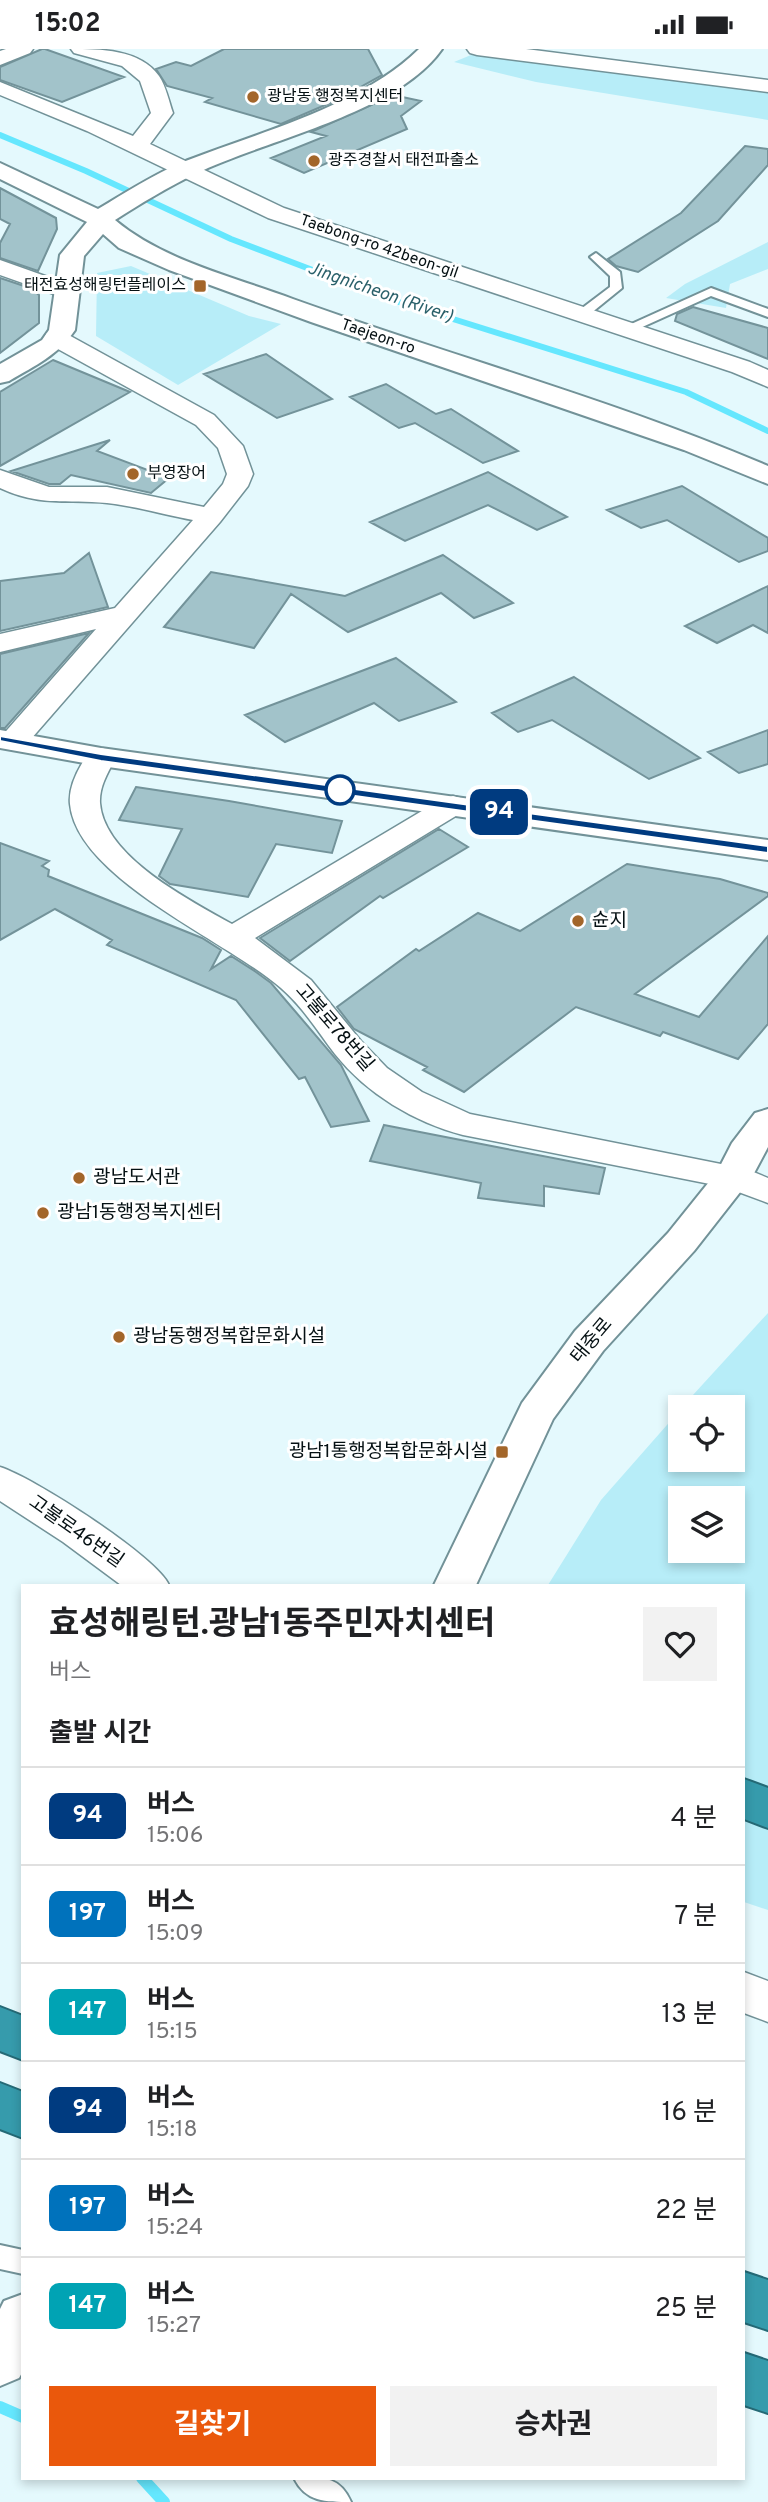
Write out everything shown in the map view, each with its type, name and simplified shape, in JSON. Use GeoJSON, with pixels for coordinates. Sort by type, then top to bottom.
{"type":"FeatureCollection","features":[{"type":"Feature","properties":{"kind":"highway"},"geometry":{"type":"LineString","coordinates":[[745,1798],[768,1809]]}},
{"type":"Feature","properties":{"kind":"highway"},"geometry":{"type":"LineString","coordinates":[[0,2029],[21,2037]]}},
{"type":"Feature","properties":{"kind":"highway"},"geometry":{"type":"LineString","coordinates":[[0,2106],[21,2114]]}},
{"type":"Feature","properties":{"kind":"highway"},"geometry":{"type":"LineString","coordinates":[[745,2297],[768,2305]]}},
{"type":"Feature","properties":{"kind":"highway"},"geometry":{"type":"LineString","coordinates":[[745,2379],[768,2387]]}},
{"type":"Feature","properties":{"kind":"street"},"geometry":{"type":"LineString","coordinates":[[0,59],[23,49]]}},
{"type":"Feature","properties":{"kind":"street"},"geometry":{"type":"LineString","coordinates":[[81,49],[129,62],[150,78],[162,113],[147,135],[134,146]]}},
{"type":"Feature","properties":{"kind":"street"},"geometry":{"type":"LineString","coordinates":[[129,62],[147,49]]}},
{"type":"Feature","properties":{"kind":"street"},"geometry":{"type":"LineString","coordinates":[[0,375],[33,358],[62,330],[72,255],[104,217],[178,173],[361,101],[413,67],[431,49]]}},
{"type":"Feature","properties":{"kind":"street"},"geometry":{"type":"LineString","coordinates":[[477,49],[768,86]]}},
{"type":"Feature","properties":{"kind":"street","name":"Taebong-ro 42beon-gil"},"geometry":{"type":"LineString","coordinates":[[0,88],[77,118],[134,146],[178,173],[276,213],[741,367],[768,380]]}},
{"type":"Feature","properties":{"kind":"street","name":"Taejeon-ro"},"geometry":{"type":"LineString","coordinates":[[0,170],[104,217],[128,243],[178,265],[320,317],[694,444],[768,476]]}},
{"type":"Feature","properties":{"kind":"street"},"geometry":{"type":"LineString","coordinates":[[0,267],[68,292]]}},
{"type":"Feature","properties":{"kind":"street"},"geometry":{"type":"LineString","coordinates":[[7,740],[211,516],[235,486],[240,474],[230,446],[205,420],[56,338]]}},
{"type":"Feature","properties":{"kind":"street"},"geometry":{"type":"LineString","coordinates":[[0,478],[31,461]]}},
{"type":"Feature","properties":{"kind":"street"},"geometry":{"type":"LineString","coordinates":[[0,478],[26,490],[49,495],[107,495],[211,516]]}},
{"type":"Feature","properties":{"kind":"street"},"geometry":{"type":"LineString","coordinates":[[7,636],[124,614]]}},
{"type":"Feature","properties":{"kind":"street"},"geometry":{"type":"LineString","coordinates":[[7,740],[101,757],[768,850]]}},
{"type":"Feature","properties":{"kind":"street","name":"고불로78번길"},"geometry":{"type":"LineString","coordinates":[[101,757],[85,788],[83,802],[97,835],[135,879],[273,965],[305,992],[362,1064],[394,1092],[424,1110],[463,1125],[751,1184]]}},
{"type":"Feature","properties":{"kind":"street"},"geometry":{"type":"LineString","coordinates":[[232,938],[453,805]]}},
{"type":"Feature","properties":{"kind":"street","name":"태중로"},"geometry":{"type":"LineString","coordinates":[[455,1584],[536,1413],[589,1341],[681,1242],[751,1184],[746,1152],[768,1121]]}},
{"type":"Feature","properties":{"kind":"street","name":"고불로46번길"},"geometry":{"type":"LineString","coordinates":[[0,1482],[47,1510],[148,1584]]}},
{"type":"Feature","properties":{"kind":"street"},"geometry":{"type":"LineString","coordinates":[[745,1992],[768,2002]]}},
{"type":"Feature","properties":{"kind":"street"},"geometry":{"type":"LineString","coordinates":[[0,2360],[21,2323]]}},
{"type":"Feature","properties":{"kind":"lane"},"geometry":{"type":"LineString","coordinates":[[581,315],[616,288],[616,275],[596,257]]}},
{"type":"Feature","properties":{"kind":"lane"},"geometry":{"type":"LineString","coordinates":[[624,330],[711,292],[768,313]]}},
{"type":"Feature","properties":{"kind":"lane"},"geometry":{"type":"LineString","coordinates":[[0,2257],[21,2262]]}},
{"type":"Feature","properties":{"kind":"lane"},"geometry":{"type":"LineString","coordinates":[[310,2480],[337,2502]]}},
{"type":"Feature","properties":{"kind":"shaded area"},"geometry":{"type":"Polygon","coordinates":[[[471,55],[768,93],[768,120],[536,82],[454,62],[471,55]]]}},
{"type":"Feature","properties":{"kind":"shaded area"},"geometry":{"type":"Polygon","coordinates":[[[768,242],[768,269],[730,284],[726,308],[666,298],[685,284],[768,242]]]}},
{"type":"Feature","properties":{"kind":"shaded area"},"geometry":{"type":"Polygon","coordinates":[[[131,266],[249,316],[281,324],[178,385],[96,336],[97,273],[131,266]]]}},
{"type":"Feature","properties":{"kind":"shaded area"},"geometry":{"type":"Polygon","coordinates":[[[768,1313],[768,1910],[745,1902],[745,1584],[549,1584],[601,1500],[668,1424],[668,1472],[745,1472],[745,1395],[693,1395],[768,1313]]]}},
{"type":"Feature","properties":{"kind":"building"},"geometry":{"type":"Polygon","coordinates":[[[42,49],[124,77],[62,102],[0,80],[0,67],[42,49]]]}},
{"type":"Feature","properties":{"kind":"building"},"geometry":{"type":"Polygon","coordinates":[[[224,49],[368,49],[382,75],[337,100],[281,124],[205,102],[212,98],[167,86],[156,69],[176,62],[191,66],[224,49]]]}},
{"type":"Feature","properties":{"kind":"building"},"geometry":{"type":"Polygon","coordinates":[[[393,95],[421,101],[401,116],[407,129],[304,173],[271,158],[326,136],[311,132],[393,95]]]}},
{"type":"Feature","properties":{"kind":"building"},"geometry":{"type":"Polygon","coordinates":[[[745,146],[768,149],[768,165],[718,221],[638,272],[616,266],[608,259],[681,213],[745,146]]]}},
{"type":"Feature","properties":{"kind":"building"},"geometry":{"type":"Polygon","coordinates":[[[0,188],[56,218],[57,229],[38,271],[0,258],[0,243],[10,224],[0,219],[0,188]]]}},
{"type":"Feature","properties":{"kind":"building"},"geometry":{"type":"Polygon","coordinates":[[[0,278],[30,288],[39,295],[39,323],[0,353],[0,278]]]}},
{"type":"Feature","properties":{"kind":"building"},"geometry":{"type":"Polygon","coordinates":[[[693,307],[768,328],[768,359],[675,321],[677,314],[693,307]]]}},
{"type":"Feature","properties":{"kind":"building"},"geometry":{"type":"Polygon","coordinates":[[[266,354],[332,399],[277,418],[204,374],[266,354]]]}},
{"type":"Feature","properties":{"kind":"building"},"geometry":{"type":"Polygon","coordinates":[[[53,360],[130,392],[0,466],[0,392],[53,360]]]}},
{"type":"Feature","properties":{"kind":"building"},"geometry":{"type":"Polygon","coordinates":[[[386,384],[436,414],[451,409],[518,451],[483,463],[415,423],[399,428],[350,397],[386,384]]]}},
{"type":"Feature","properties":{"kind":"building"},"geometry":{"type":"Polygon","coordinates":[[[110,440],[97,451],[169,478],[151,493],[71,475],[60,484],[49,484],[11,471],[110,440]]]}},
{"type":"Feature","properties":{"kind":"building"},"geometry":{"type":"Polygon","coordinates":[[[488,472],[567,517],[537,530],[488,505],[405,541],[370,522],[488,472]]]}},
{"type":"Feature","properties":{"kind":"building"},"geometry":{"type":"Polygon","coordinates":[[[682,486],[768,538],[768,551],[739,562],[667,520],[641,528],[607,510],[682,486]]]}},
{"type":"Feature","properties":{"kind":"building"},"geometry":{"type":"Polygon","coordinates":[[[89,553],[108,607],[0,631],[0,581],[64,573],[89,553]]]}},
{"type":"Feature","properties":{"kind":"building"},"geometry":{"type":"Polygon","coordinates":[[[443,555],[513,603],[474,618],[441,593],[348,632],[291,594],[254,648],[164,627],[211,572],[345,596],[443,555]]]}},
{"type":"Feature","properties":{"kind":"building"},"geometry":{"type":"Polygon","coordinates":[[[768,586],[768,633],[753,625],[717,643],[685,626],[768,586]]]}},
{"type":"Feature","properties":{"kind":"building"},"geometry":{"type":"Polygon","coordinates":[[[89,633],[5,728],[0,728],[0,654],[89,633]]]}},
{"type":"Feature","properties":{"kind":"building"},"geometry":{"type":"Polygon","coordinates":[[[396,658],[456,702],[399,721],[374,703],[285,742],[245,715],[396,658]]]}},
{"type":"Feature","properties":{"kind":"building"},"geometry":{"type":"Polygon","coordinates":[[[574,677],[700,758],[649,779],[552,720],[518,732],[492,713],[574,677]]]}},
{"type":"Feature","properties":{"kind":"building"},"geometry":{"type":"Polygon","coordinates":[[[768,730],[768,764],[739,773],[708,752],[768,730]]]}},
{"type":"Feature","properties":{"kind":"building"},"geometry":{"type":"Polygon","coordinates":[[[136,787],[342,821],[332,853],[276,844],[248,897],[170,884],[159,876],[182,829],[119,820],[136,787]]]}},
{"type":"Feature","properties":{"kind":"building"},"geometry":{"type":"Polygon","coordinates":[[[439,829],[468,847],[383,898],[380,896],[290,961],[260,938],[439,829]]]}},
{"type":"Feature","properties":{"kind":"building"},"geometry":{"type":"Polygon","coordinates":[[[0,843],[49,861],[42,866],[49,870],[48,876],[202,938],[221,950],[211,969],[231,956],[271,983],[341,1065],[369,1121],[331,1127],[305,1077],[299,1079],[236,1000],[107,945],[112,940],[55,909],[0,940],[0,843]]]}},
{"type":"Feature","properties":{"kind":"building"},"geometry":{"type":"Polygon","coordinates":[[[627,864],[720,879],[768,893],[768,896],[635,994],[699,1017],[768,936],[768,1024],[738,1059],[663,1032],[660,1036],[576,1007],[464,1092],[423,1070],[427,1067],[354,1029],[337,1007],[416,949],[419,951],[478,913],[520,931],[627,864]]]}},
{"type":"Feature","properties":{"kind":"building"},"geometry":{"type":"Polygon","coordinates":[[[384,1125],[605,1168],[599,1194],[544,1186],[544,1206],[478,1198],[481,1183],[370,1161],[384,1125]]]}},
{"type":"Feature","properties":{"kind":"waterway","name":"Jingnicheon (River)"},"geometry":{"type":"LineString","coordinates":[[0,135],[86,171],[231,239],[386,298],[686,392],[768,431]]}},
{"type":"Feature","properties":{"kind":"waterway"},"geometry":{"type":"LineString","coordinates":[[0,2407],[21,2416]]}},
{"type":"Feature","properties":{"kind":"waterway"},"geometry":{"type":"LineString","coordinates":[[144,2480],[164,2502]]}},
{"type":"Feature","properties":{"kind":"bus line","name":"94"},"geometry":{"type":"LineString","coordinates":[[0,739],[101,757],[768,850]]}},
{"type":"Feature","properties":{"kind":"place","name":"광남동 행정복지센터"},"geometry":{"type":"Point","coordinates":[253,97]}},
{"type":"Feature","properties":{"kind":"place","name":"광주경찰서 태전파출소"},"geometry":{"type":"Point","coordinates":[314,161]}},
{"type":"Feature","properties":{"kind":"place","name":"태전효성해링턴플레이스"},"geometry":{"type":"Point","coordinates":[200,286]}},
{"type":"Feature","properties":{"kind":"place","name":"부영장어"},"geometry":{"type":"Point","coordinates":[133,474]}},
{"type":"Feature","properties":{"kind":"place","name":"슌지"},"geometry":{"type":"Point","coordinates":[578,921]}},
{"type":"Feature","properties":{"kind":"place","name":"광남도서관"},"geometry":{"type":"Point","coordinates":[79,1178]}},
{"type":"Feature","properties":{"kind":"place","name":"광남1동행정복지센터"},"geometry":{"type":"Point","coordinates":[43,1213]}},
{"type":"Feature","properties":{"kind":"place","name":"광남동행정복합문화시설"},"geometry":{"type":"Point","coordinates":[119,1337]}},
{"type":"Feature","properties":{"kind":"place","name":"광남1통행정복합문화시설"},"geometry":{"type":"Point","coordinates":[502,1452]}}]}
